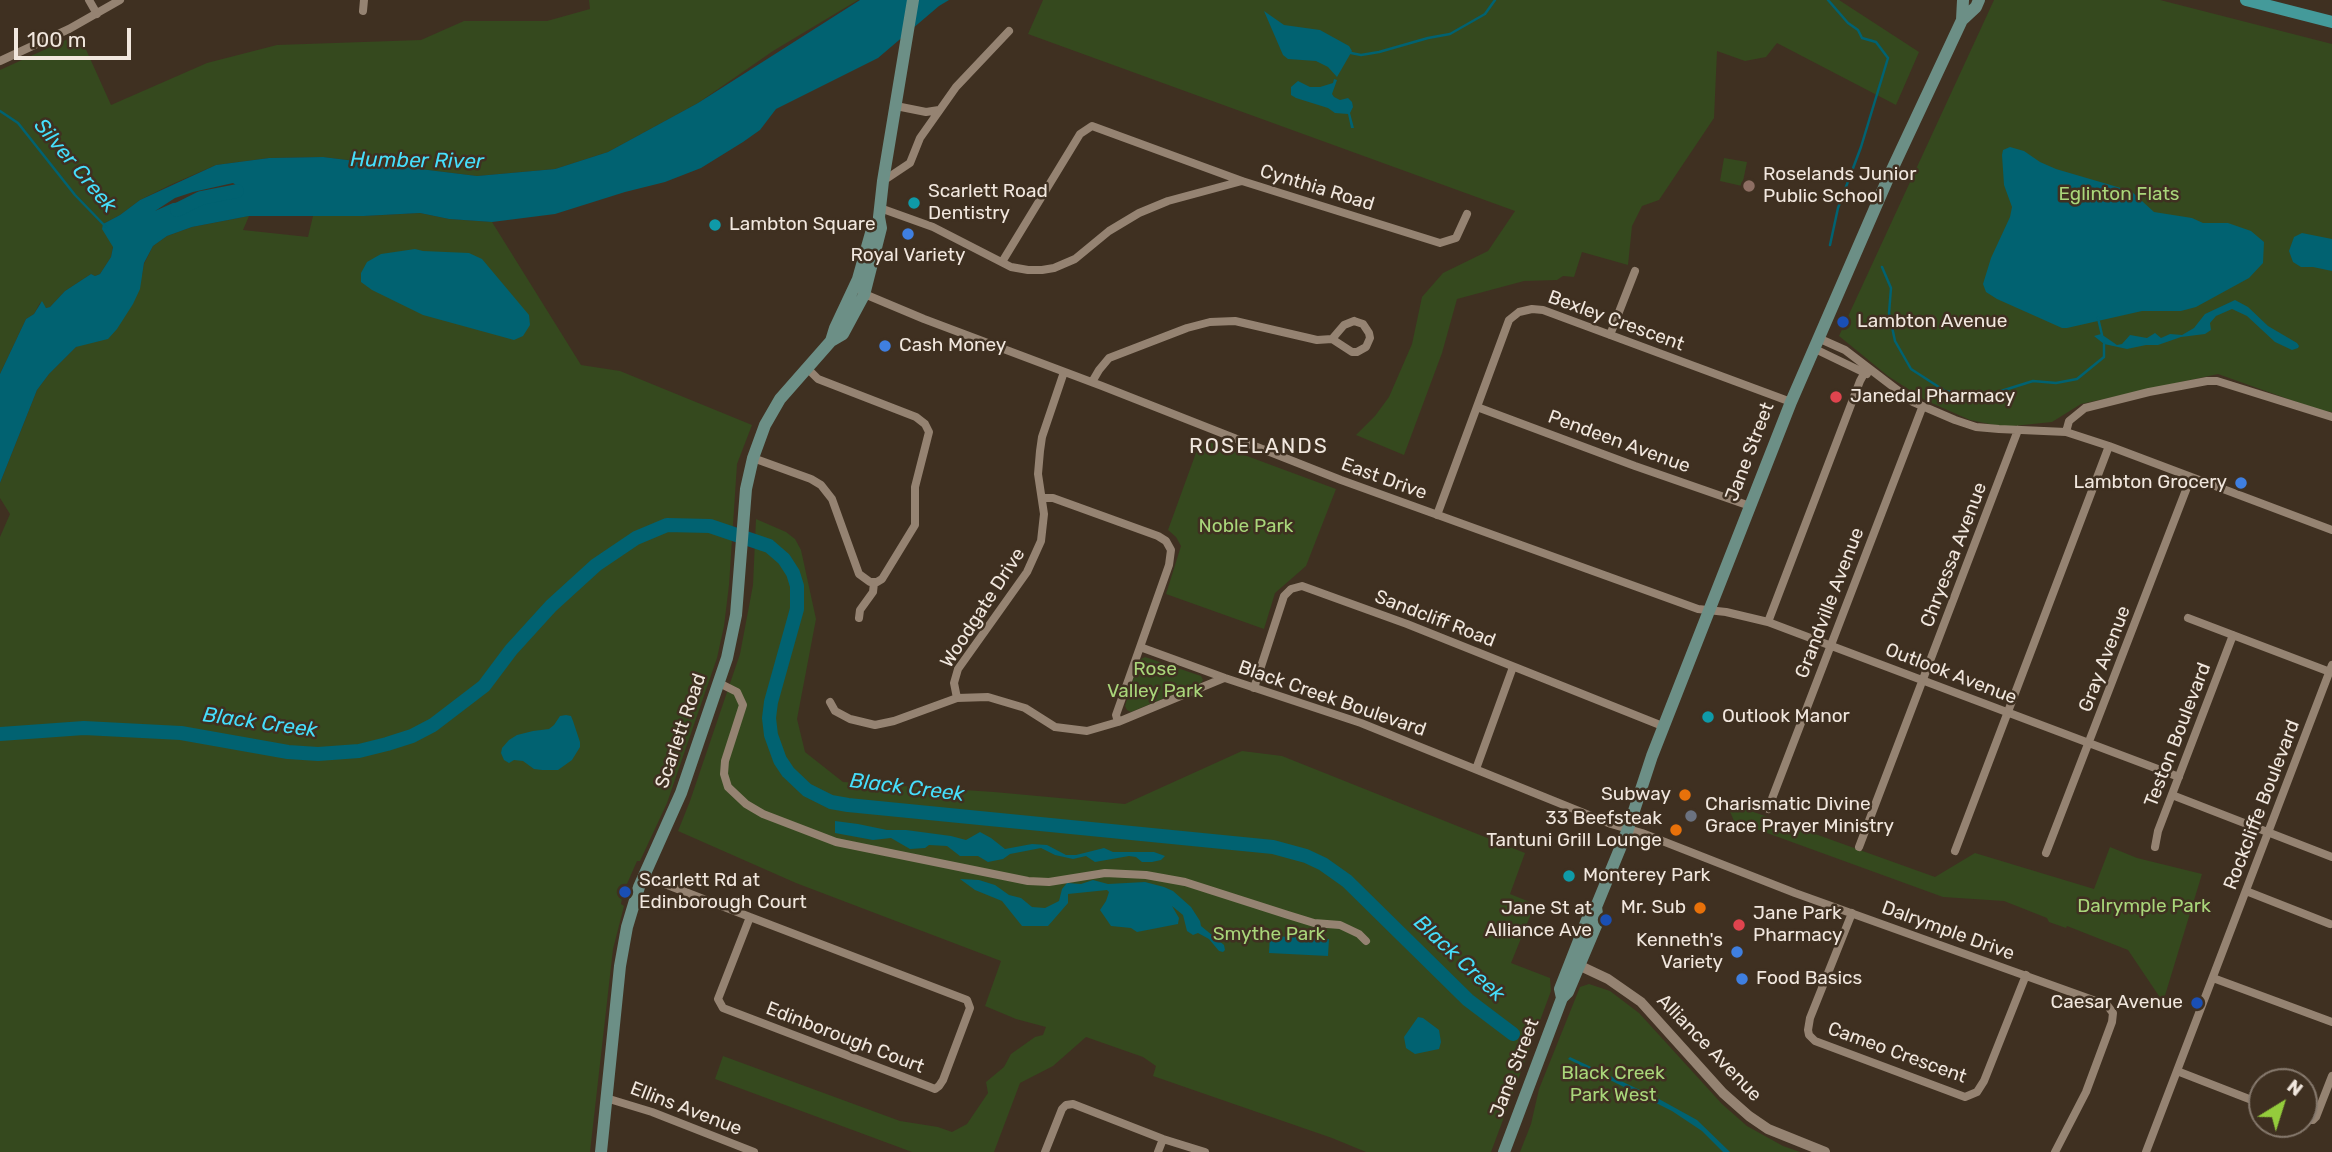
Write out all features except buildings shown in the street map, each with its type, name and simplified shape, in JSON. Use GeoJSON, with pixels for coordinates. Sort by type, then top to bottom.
{"type":"FeatureCollection","features":[{"type":"Feature","properties":{"kind":"main road","name":"Scarlett Road"},"geometry":{"type":"LineString","coordinates":[[601,1152],[622,947],[632,907],[681,793],[719,683],[736,615],[746,489],[753,458],[760,436],[775,407],[831,341],[835,328],[859,292],[881,228],[879,213],[883,181],[913,0]]}},
{"type":"Feature","properties":{"kind":"main road","name":"Jane Street"},"geometry":{"type":"LineString","coordinates":[[1962,20],[1963,0]]}},
{"type":"Feature","properties":{"kind":"main road","name":"Jane Street"},"geometry":{"type":"LineString","coordinates":[[1504,1152],[1562,998],[1560,989],[1575,963],[1587,920],[1596,907],[1628,830],[1652,756],[1815,343],[1962,20],[1979,0]]}},
{"type":"Feature","properties":{"kind":"main road"},"geometry":{"type":"LineString","coordinates":[[2246,0],[2332,22]]}},
{"type":"Feature","properties":{"kind":"street"},"geometry":{"type":"LineString","coordinates":[[89,0],[97,14]]}},
{"type":"Feature","properties":{"kind":"street"},"geometry":{"type":"LineString","coordinates":[[0,61],[120,0]]}},
{"type":"Feature","properties":{"kind":"street"},"geometry":{"type":"LineString","coordinates":[[363,11],[364,0]]}},
{"type":"Feature","properties":{"kind":"street"},"geometry":{"type":"LineString","coordinates":[[883,181],[910,163],[917,144],[964,76],[1009,31]]}},
{"type":"Feature","properties":{"kind":"street"},"geometry":{"type":"LineString","coordinates":[[896,106],[926,112],[939,110]]}},
{"type":"Feature","properties":{"kind":"street"},"geometry":{"type":"LineString","coordinates":[[1002,262],[1080,134],[1087,128],[1097,127],[1242,181]]}},
{"type":"Feature","properties":{"kind":"street","name":"Cynthia Road"},"geometry":{"type":"LineString","coordinates":[[879,213],[933,227],[1011,267],[1028,270],[1054,268],[1075,258],[1109,231],[1139,213],[1176,199],[1242,181],[1440,243],[1456,238],[1467,214]]}},
{"type":"Feature","properties":{"kind":"street"},"geometry":{"type":"LineString","coordinates":[[1610,335],[1635,271]]}},
{"type":"Feature","properties":{"kind":"street","name":"East Drive"},"geometry":{"type":"LineString","coordinates":[[859,292],[1341,480],[1698,609],[1710,610]]}},
{"type":"Feature","properties":{"kind":"street","name":"Bexley Crescent"},"geometry":{"type":"LineString","coordinates":[[1437,515],[1509,320],[1519,312],[1544,310],[1791,402]]}},
{"type":"Feature","properties":{"kind":"street"},"geometry":{"type":"LineString","coordinates":[[1092,382],[1109,358],[1210,322],[1236,321],[1317,340],[1332,340],[1347,351],[1357,352],[1366,347],[1369,333],[1359,322],[1349,322],[1332,340]]}},
{"type":"Feature","properties":{"kind":"street"},"geometry":{"type":"LineString","coordinates":[[1815,343],[1890,385]]}},
{"type":"Feature","properties":{"kind":"street"},"geometry":{"type":"LineString","coordinates":[[1815,343],[1846,350],[1922,408],[1976,427],[2066,432],[2332,530]]}},
{"type":"Feature","properties":{"kind":"street"},"geometry":{"type":"LineString","coordinates":[[753,458],[811,479],[825,489],[832,499],[859,574],[866,581],[874,583],[882,579],[915,525],[915,487],[930,437],[929,432],[925,424],[916,417],[818,379],[807,368]]}},
{"type":"Feature","properties":{"kind":"street","name":"Woodgate Drive"},"geometry":{"type":"LineString","coordinates":[[957,698],[954,683],[958,669],[1017,587],[1038,552],[1044,523],[1038,474],[1042,437],[1064,372]]}},
{"type":"Feature","properties":{"kind":"street"},"geometry":{"type":"LineString","coordinates":[[1768,622],[1860,381],[1866,373]]}},
{"type":"Feature","properties":{"kind":"street"},"geometry":{"type":"LineString","coordinates":[[2066,432],[2069,421],[2085,408],[2207,381],[2217,381],[2332,417]]}},
{"type":"Feature","properties":{"kind":"street","name":"Pendeen Avenue"},"geometry":{"type":"LineString","coordinates":[[1477,407],[1750,506]]}},
{"type":"Feature","properties":{"kind":"street","name":"Grandville Avenue"},"geometry":{"type":"LineString","coordinates":[[1768,809],[1922,408]]}},
{"type":"Feature","properties":{"kind":"street","name":"Chryessa Avenue"},"geometry":{"type":"LineString","coordinates":[[1858,847],[2018,430]]}},
{"type":"Feature","properties":{"kind":"street"},"geometry":{"type":"LineString","coordinates":[[1955,851],[2109,446]]}},
{"type":"Feature","properties":{"kind":"street","name":"Gray Avenue"},"geometry":{"type":"LineString","coordinates":[[2046,853],[2191,477]]}},
{"type":"Feature","properties":{"kind":"street"},"geometry":{"type":"LineString","coordinates":[[1042,498],[1053,498],[1149,532],[1169,544],[1171,558],[1116,715],[1118,723]]}},
{"type":"Feature","properties":{"kind":"street"},"geometry":{"type":"LineString","coordinates":[[859,618],[860,610],[873,592],[874,583]]}},
{"type":"Feature","properties":{"kind":"street","name":"Sandcliff Road"},"geometry":{"type":"LineString","coordinates":[[1254,688],[1284,596],[1298,586],[1316,590],[1407,624],[1665,727]]}},
{"type":"Feature","properties":{"kind":"street","name":"Outlook Avenue"},"geometry":{"type":"LineString","coordinates":[[1710,610],[1768,622],[2179,777]]}},
{"type":"Feature","properties":{"kind":"street"},"geometry":{"type":"LineString","coordinates":[[2188,618],[2331,668]]}},
{"type":"Feature","properties":{"kind":"street","name":"Teston Boulevard"},"geometry":{"type":"LineString","coordinates":[[2155,847],[2158,831],[2233,635]]}},
{"type":"Feature","properties":{"kind":"street"},"geometry":{"type":"LineString","coordinates":[[1140,647],[1224,678]]}},
{"type":"Feature","properties":{"kind":"street"},"geometry":{"type":"LineString","coordinates":[[1476,769],[1513,667]]}},
{"type":"Feature","properties":{"kind":"street","name":"Rockcliffe Boulevard"},"geometry":{"type":"LineString","coordinates":[[2146,1152],[2331,668]]}},
{"type":"Feature","properties":{"kind":"street","name":"Black Creek Boulevard"},"geometry":{"type":"LineString","coordinates":[[830,702],[835,711],[850,719],[875,724],[894,721],[957,698],[979,696],[1000,699],[1025,708],[1055,727],[1075,731],[1097,730],[1224,678],[1362,723],[1628,830]]}},
{"type":"Feature","properties":{"kind":"street"},"geometry":{"type":"LineString","coordinates":[[719,683],[737,692],[743,705],[725,761],[724,774],[728,787],[746,804],[763,814],[836,842],[1028,881],[1049,882],[1116,873],[1185,882],[1314,923],[1340,925],[1359,934],[1366,941]]}},
{"type":"Feature","properties":{"kind":"street"},"geometry":{"type":"LineString","coordinates":[[2172,794],[2332,857]]}},
{"type":"Feature","properties":{"kind":"street","name":"Dalrymple Drive"},"geometry":{"type":"LineString","coordinates":[[1628,830],[2107,1005],[2113,1013],[2112,1022],[2086,1092],[2055,1152]]}},
{"type":"Feature","properties":{"kind":"street","name":"Edinborough Court"},"geometry":{"type":"LineString","coordinates":[[644,876],[967,1000],[970,1008],[939,1086],[930,1087],[723,1008],[718,999],[750,917]]}},
{"type":"Feature","properties":{"kind":"street"},"geometry":{"type":"LineString","coordinates":[[2246,891],[2330,924]]}},
{"type":"Feature","properties":{"kind":"street","name":"Cameo Crescent"},"geometry":{"type":"LineString","coordinates":[[1852,913],[1810,1018],[1809,1035],[1815,1041],[1965,1097],[1977,1092],[1984,1082],[2026,975]]}},
{"type":"Feature","properties":{"kind":"street","name":"Alliance Avenue"},"geometry":{"type":"LineString","coordinates":[[1575,963],[1615,984],[1641,1002],[1723,1093],[1749,1116],[1768,1129],[1825,1152]]}},
{"type":"Feature","properties":{"kind":"street"},"geometry":{"type":"LineString","coordinates":[[2213,978],[2332,1022]]}},
{"type":"Feature","properties":{"kind":"street"},"geometry":{"type":"LineString","coordinates":[[2177,1071],[2248,1099]]}},
{"type":"Feature","properties":{"kind":"street"},"geometry":{"type":"LineString","coordinates":[[2318,1112],[2332,1076]]}},
{"type":"Feature","properties":{"kind":"street","name":"Ellins Avenue"},"geometry":{"type":"LineString","coordinates":[[606,1098],[652,1112],[754,1152]]}},
{"type":"Feature","properties":{"kind":"street"},"geometry":{"type":"LineString","coordinates":[[1045,1152],[1062,1109],[1073,1104],[1163,1139],[1205,1152]]}},
{"type":"Feature","properties":{"kind":"street"},"geometry":{"type":"LineString","coordinates":[[1158,1152],[1163,1139]]}},
{"type":"Feature","properties":{"kind":"green space"},"geometry":{"type":"Polygon","coordinates":[[[589,0],[858,0],[773,51],[698,103],[608,152],[555,169],[477,176],[323,157],[269,158],[216,165],[170,185],[140,200],[103,224],[113,246],[111,257],[100,274],[91,274],[65,291],[50,307],[46,308],[40,303],[34,314],[26,319],[0,374],[0,70],[79,34],[111,105],[207,63],[277,45],[421,40],[464,21],[547,21],[590,9],[589,0]]]}},
{"type":"Feature","properties":{"kind":"green space"},"geometry":{"type":"Polygon","coordinates":[[[1043,0],[1839,0],[1919,52],[1896,105],[1777,43],[1766,57],[1745,61],[1717,51],[1714,118],[1659,200],[1642,206],[1632,226],[1628,265],[1582,252],[1574,277],[1524,281],[1457,299],[1442,353],[1404,455],[1356,435],[1389,397],[1412,344],[1422,297],[1443,273],[1488,251],[1515,211],[1028,34],[1043,0]]]}},
{"type":"Feature","properties":{"kind":"green space","name":"Eglinton Flats"},"geometry":{"type":"Polygon","coordinates":[[[1994,0],[2160,0],[2332,44],[2332,412],[2319,410],[2218,374],[2081,404],[2052,422],[2004,427],[1970,420],[1925,400],[1888,376],[1839,336],[1994,0]]]}},
{"type":"Feature","properties":{"kind":"green space"},"geometry":{"type":"Polygon","coordinates":[[[1724,158],[1747,162],[1742,186],[1720,181],[1724,158]]]}},
{"type":"Feature","properties":{"kind":"green space"},"geometry":{"type":"Polygon","coordinates":[[[420,213],[449,219],[492,222],[581,365],[620,371],[752,425],[737,464],[729,585],[717,658],[667,803],[623,893],[621,904],[624,906],[613,949],[590,1152],[0,1152],[0,537],[10,514],[0,498],[0,483],[37,390],[76,347],[83,343],[99,341],[142,275],[153,246],[167,236],[192,227],[249,216],[243,230],[308,237],[313,216],[420,213]]]}},
{"type":"Feature","properties":{"kind":"green space","name":"Noble Park"},"geometry":{"type":"Polygon","coordinates":[[[1201,439],[1336,489],[1306,566],[1275,593],[1264,629],[1166,594],[1181,546],[1168,530],[1201,439]]]}},
{"type":"Feature","properties":{"kind":"green space","name":"Smythe Park"},"geometry":{"type":"Polygon","coordinates":[[[756,519],[786,532],[795,539],[801,550],[816,619],[797,719],[805,752],[843,782],[1125,804],[1242,751],[1282,756],[1525,853],[1510,894],[1535,904],[1511,963],[1550,978],[1551,991],[1491,1152],[1366,1152],[1153,1076],[1156,1066],[1143,1057],[1086,1037],[1053,1066],[1020,1083],[994,1152],[912,1152],[715,1079],[723,1056],[900,1121],[952,1132],[967,1124],[988,1093],[986,1082],[1004,1067],[1011,1054],[1035,1037],[1043,1035],[1046,1027],[1016,1019],[985,1006],[1001,961],[796,883],[678,831],[740,654],[753,585],[756,519]]]}},
{"type":"Feature","properties":{"kind":"green space","name":"Rose Valley Park"},"geometry":{"type":"Polygon","coordinates":[[[1145,657],[1201,676],[1203,680],[1131,712],[1125,706],[1139,660],[1145,657]]]}},
{"type":"Feature","properties":{"kind":"green space","name":"Dalrymple Park"},"geometry":{"type":"Polygon","coordinates":[[[1726,802],[1935,877],[1975,853],[2094,889],[2110,847],[2137,858],[2202,874],[2163,1002],[2128,950],[2067,926],[2066,928],[2049,922],[2047,918],[2004,901],[1943,897],[1734,821],[1726,802]]]}},
{"type":"Feature","properties":{"kind":"green space","name":"Black Creek Park West"},"geometry":{"type":"Polygon","coordinates":[[[1589,984],[1610,991],[1639,1013],[1722,1104],[1747,1126],[1783,1146],[1800,1152],[1520,1152],[1531,1124],[1539,1089],[1580,987],[1589,984]]]}},
{"type":"Feature","properties":{"kind":"water"},"geometry":{"type":"Polygon","coordinates":[[[860,0],[949,0],[878,58],[776,109],[760,130],[743,142],[701,168],[665,182],[555,214],[492,222],[449,219],[420,213],[249,216],[192,227],[167,236],[153,246],[144,263],[140,289],[117,329],[108,339],[76,347],[37,390],[0,483],[0,374],[26,319],[34,314],[42,301],[46,308],[50,307],[65,291],[91,274],[100,274],[111,257],[113,247],[102,229],[103,224],[140,200],[216,165],[269,158],[323,157],[477,176],[555,169],[608,152],[698,103],[860,0]],[[233,183],[193,192],[175,198],[155,211],[173,203],[200,201],[217,196],[236,185],[233,183]]]}},
{"type":"Feature","properties":{"kind":"water"},"geometry":{"type":"Polygon","coordinates":[[[1264,11],[1284,25],[1320,30],[1349,46],[1352,51],[1337,77],[1328,67],[1316,61],[1288,59],[1283,55],[1264,11]]]}},
{"type":"Feature","properties":{"kind":"water"},"geometry":{"type":"Polygon","coordinates":[[[1334,79],[1337,80],[1332,94],[1334,97],[1340,100],[1348,98],[1352,102],[1350,113],[1354,128],[1351,128],[1348,114],[1335,113],[1291,95],[1291,87],[1298,81],[1310,87],[1320,87],[1333,83],[1334,79]]]}},
{"type":"Feature","properties":{"kind":"water"},"geometry":{"type":"Polygon","coordinates":[[[2010,147],[2024,151],[2056,169],[2131,191],[2154,212],[2192,218],[2203,223],[2228,223],[2251,231],[2264,242],[2263,263],[2249,278],[2196,307],[2181,311],[2142,311],[2067,328],[1997,299],[1986,292],[1983,284],[2012,207],[2004,185],[2002,155],[2003,150],[2010,147]]]}},
{"type":"Feature","properties":{"kind":"water"},"geometry":{"type":"Polygon","coordinates":[[[2302,233],[2332,239],[2332,271],[2301,267],[2293,262],[2289,251],[2294,237],[2302,233]]]}},
{"type":"Feature","properties":{"kind":"water"},"geometry":{"type":"Polygon","coordinates":[[[415,249],[469,253],[482,259],[529,315],[530,325],[523,336],[514,340],[423,315],[361,282],[361,273],[367,262],[381,254],[415,249]]]}},
{"type":"Feature","properties":{"kind":"water"},"geometry":{"type":"Polygon","coordinates":[[[2235,300],[2248,307],[2268,326],[2297,343],[2298,348],[2292,350],[2275,342],[2247,316],[2232,309],[2216,316],[2210,323],[2211,330],[2205,334],[2181,337],[2158,345],[2127,349],[2104,344],[2094,336],[2101,334],[2117,345],[2122,344],[2130,335],[2147,338],[2155,333],[2161,338],[2170,334],[2182,335],[2194,328],[2205,314],[2235,300]]]}},
{"type":"Feature","properties":{"kind":"water"},"geometry":{"type":"Polygon","coordinates":[[[560,716],[571,716],[580,742],[572,760],[558,770],[542,770],[534,769],[523,761],[514,760],[509,763],[504,760],[502,748],[509,740],[517,735],[549,729],[560,716]]]}},
{"type":"Feature","properties":{"kind":"water"},"geometry":{"type":"Polygon","coordinates":[[[835,821],[966,840],[980,832],[1005,849],[1032,844],[1047,845],[1066,855],[1104,848],[1113,852],[1154,852],[1165,856],[1152,862],[1142,862],[1129,856],[1095,862],[1086,856],[1073,859],[1041,848],[1010,854],[1003,859],[988,862],[978,856],[960,856],[947,846],[929,845],[925,848],[910,849],[891,838],[873,840],[835,833],[835,821]]]}},
{"type":"Feature","properties":{"kind":"water"},"geometry":{"type":"Polygon","coordinates":[[[960,879],[979,880],[995,885],[1009,895],[1021,898],[1032,907],[1045,908],[1059,901],[1062,889],[1067,883],[1081,884],[1093,880],[1108,884],[1145,882],[1164,887],[1173,891],[1191,907],[1201,926],[1224,945],[1225,950],[1219,951],[1209,939],[1187,931],[1183,915],[1172,906],[1179,918],[1178,924],[1137,932],[1131,928],[1111,926],[1100,910],[1106,901],[1109,892],[1107,890],[1068,894],[1068,903],[1048,926],[1022,926],[1002,901],[975,890],[960,879]]]}},
{"type":"Feature","properties":{"kind":"water"},"geometry":{"type":"Polygon","coordinates":[[[1270,936],[1329,939],[1328,956],[1269,953],[1270,936]]]}},
{"type":"Feature","properties":{"kind":"water"},"geometry":{"type":"Polygon","coordinates":[[[1418,1017],[1439,1030],[1439,1049],[1415,1054],[1406,1048],[1404,1037],[1418,1017]]]}},
{"type":"Feature","properties":{"kind":"water"},"geometry":{"type":"Polygon","coordinates":[[[1570,1057],[1697,1120],[1730,1152],[1723,1152],[1702,1131],[1672,1111],[1568,1059],[1570,1057]]]}},
{"type":"Feature","properties":{"kind":"waterway"},"geometry":{"type":"LineString","coordinates":[[1351,53],[1361,55],[1379,52],[1450,34],[1485,14],[1495,0]]}},
{"type":"Feature","properties":{"kind":"waterway"},"geometry":{"type":"LineString","coordinates":[[1828,0],[1848,23],[1858,30],[1862,38],[1876,42],[1888,58],[1861,147],[1838,208],[1830,245]]}},
{"type":"Feature","properties":{"kind":"waterway","name":"Silver Creek"},"geometry":{"type":"LineString","coordinates":[[0,111],[18,123],[75,195],[106,227]]}},
{"type":"Feature","properties":{"kind":"waterway","name":"Humber River"},"geometry":{"type":"LineString","coordinates":[[177,210],[201,198],[237,191]]}},
{"type":"Feature","properties":{"kind":"waterway"},"geometry":{"type":"LineString","coordinates":[[1882,267],[1891,288],[1889,313],[1895,341],[1911,369],[1945,391],[1982,397],[2033,381],[2056,383],[2077,379],[2104,357],[2104,344]]}},
{"type":"Feature","properties":{"kind":"waterway"},"geometry":{"type":"LineString","coordinates":[[2098,318],[2102,335]]}},
{"type":"Feature","properties":{"kind":"waterway","name":"Black Creek"},"geometry":{"type":"LineString","coordinates":[[0,734],[84,728],[181,733],[288,752],[318,754],[359,751],[387,744],[412,736],[433,725],[484,686],[511,650],[551,606],[596,565],[636,538],[667,525],[710,526],[769,546],[784,559],[793,573],[797,586],[797,609],[769,718],[771,735],[780,760],[807,790],[831,802],[848,805],[1273,847],[1306,856],[1347,881],[1468,1000],[1513,1034]]}},
{"type":"Feature","properties":{"kind":"place","name":"Roselands Junior Public School"},"geometry":{"type":"Point","coordinates":[1749,186]}},
{"type":"Feature","properties":{"kind":"place","name":"Scarlett Road Dentistry"},"geometry":{"type":"Point","coordinates":[914,203]}},
{"type":"Feature","properties":{"kind":"place","name":"Lambton Square"},"geometry":{"type":"Point","coordinates":[715,225]}},
{"type":"Feature","properties":{"kind":"place","name":"Royal Variety"},"geometry":{"type":"Point","coordinates":[908,234]}},
{"type":"Feature","properties":{"kind":"place","name":"Lambton Avenue"},"geometry":{"type":"Point","coordinates":[1843,322]}},
{"type":"Feature","properties":{"kind":"place","name":"Cash Money"},"geometry":{"type":"Point","coordinates":[885,346]}},
{"type":"Feature","properties":{"kind":"place","name":"Janedal Pharmacy"},"geometry":{"type":"Point","coordinates":[1836,397]}},
{"type":"Feature","properties":{"kind":"place","name":"Lambton Grocery"},"geometry":{"type":"Point","coordinates":[2241,483]}},
{"type":"Feature","properties":{"kind":"place","name":"Outlook Manor"},"geometry":{"type":"Point","coordinates":[1708,717]}},
{"type":"Feature","properties":{"kind":"place","name":"Subway"},"geometry":{"type":"Point","coordinates":[1685,795]}},
{"type":"Feature","properties":{"kind":"place","name":"Charismatic Divine Grace Prayer Ministry"},"geometry":{"type":"Point","coordinates":[1691,816]}},
{"type":"Feature","properties":{"kind":"place","name":"33 Beefsteak Tantuni Grill Lounge"},"geometry":{"type":"Point","coordinates":[1676,830]}},
{"type":"Feature","properties":{"kind":"place","name":"Monterey Park"},"geometry":{"type":"Point","coordinates":[1569,876]}},
{"type":"Feature","properties":{"kind":"place","name":"Scarlett Rd at Edinborough Court"},"geometry":{"type":"Point","coordinates":[625,892]}},
{"type":"Feature","properties":{"kind":"place","name":"Mr. Sub"},"geometry":{"type":"Point","coordinates":[1700,908]}},
{"type":"Feature","properties":{"kind":"place","name":"Jane St at Alliance Ave"},"geometry":{"type":"Point","coordinates":[1606,920]}},
{"type":"Feature","properties":{"kind":"place","name":"Jane Park Pharmacy"},"geometry":{"type":"Point","coordinates":[1739,925]}},
{"type":"Feature","properties":{"kind":"place","name":"Kenneth's Variety"},"geometry":{"type":"Point","coordinates":[1737,952]}},
{"type":"Feature","properties":{"kind":"place","name":"Food Basics"},"geometry":{"type":"Point","coordinates":[1742,979]}},
{"type":"Feature","properties":{"kind":"place","name":"Caesar Avenue"},"geometry":{"type":"Point","coordinates":[2197,1003]}},
{"type":"Feature","properties":{"kind":"district","name":"ROSELANDS"},"geometry":{"type":"Point","coordinates":[1259,447]}}]}
